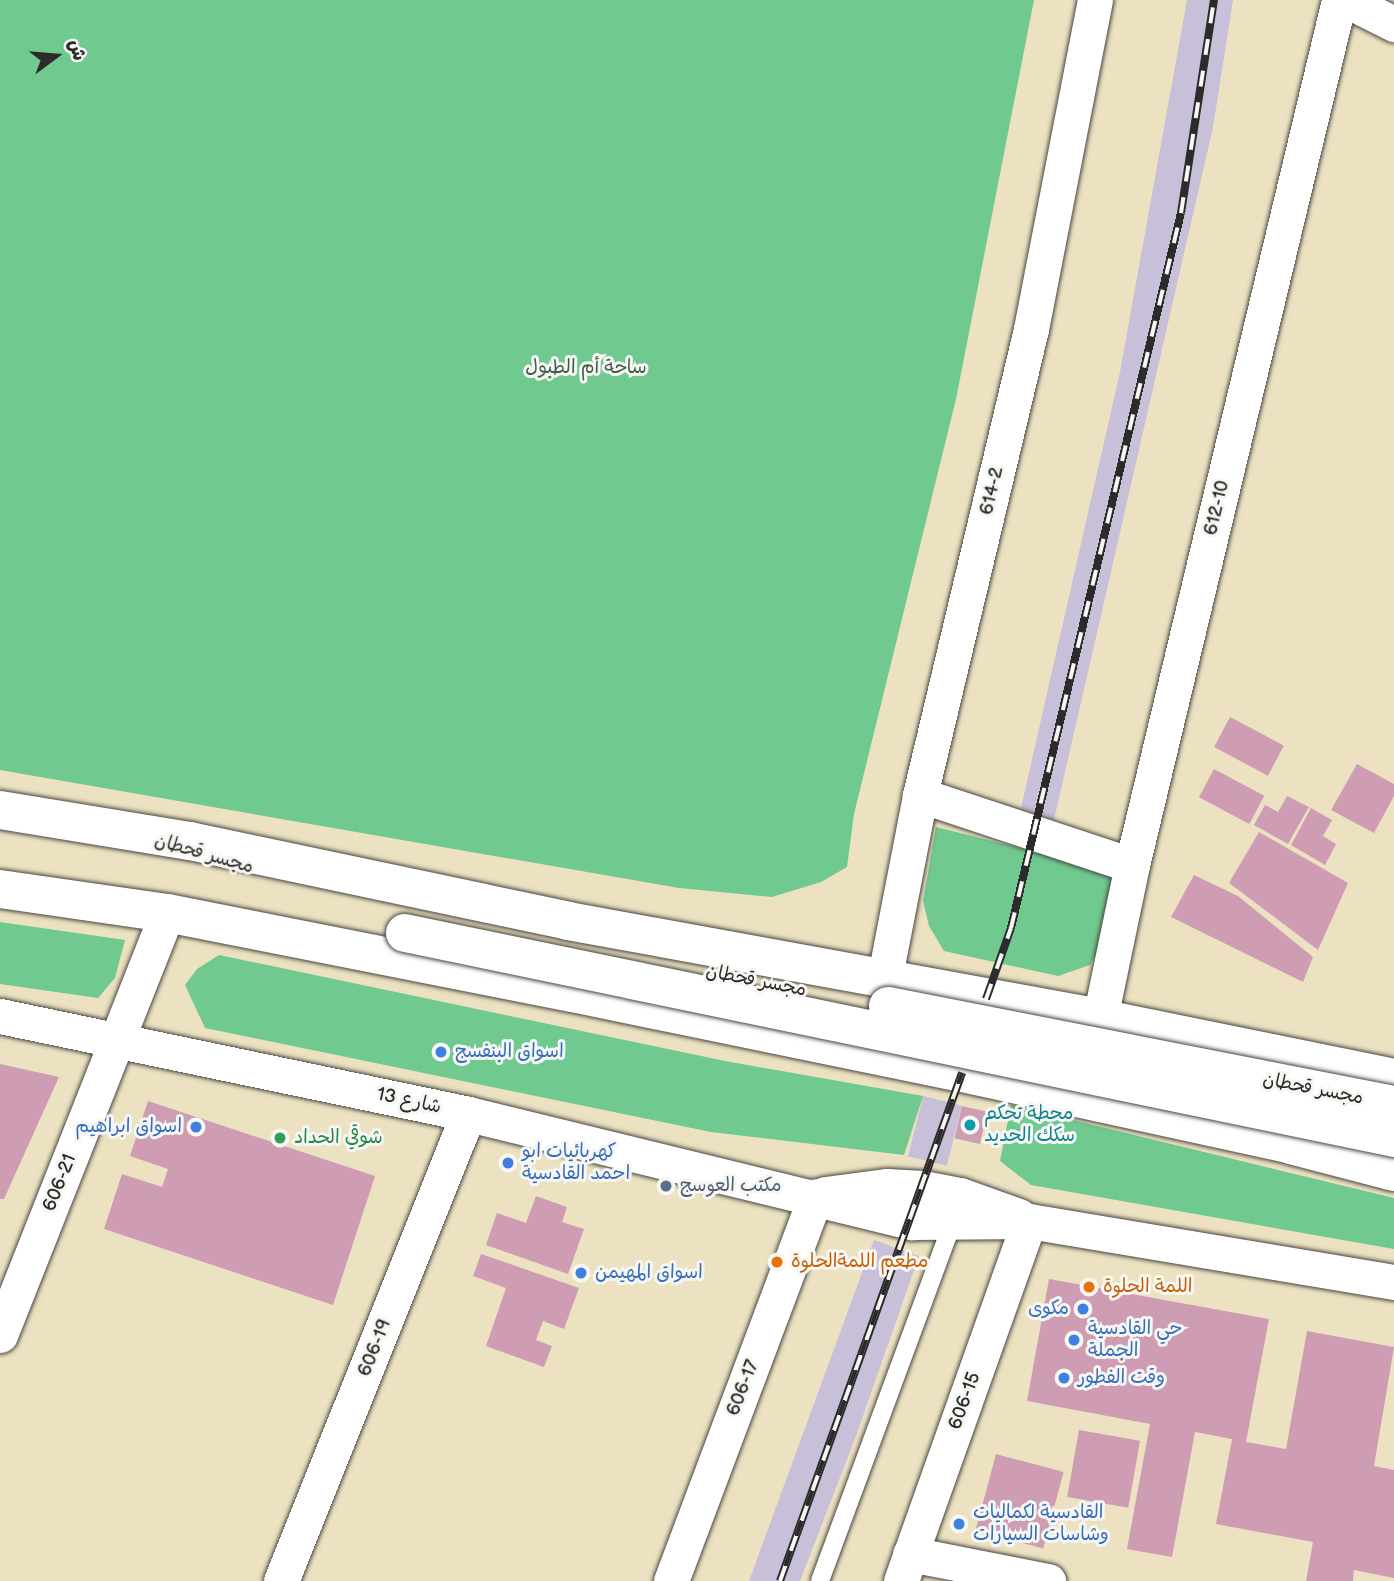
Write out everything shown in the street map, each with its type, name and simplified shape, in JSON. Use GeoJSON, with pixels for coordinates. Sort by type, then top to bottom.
{"type":"FeatureCollection","features":[{"type":"Feature","properties":{"kind":"main road"},"geometry":{"type":"LineString","coordinates":[[0,810],[125,831],[884,981],[1100,1018],[1394,1078]]}},
{"type":"Feature","properties":{"kind":"main road","name":"مجسر قحطان"},"geometry":{"type":"LineString","coordinates":[[125,831],[408,923],[1394,1138]]}},
{"type":"Feature","properties":{"kind":"main road"},"geometry":{"type":"LineString","coordinates":[[0,889],[167,913],[962,1073],[1291,1144],[1394,1172]]}},
{"type":"Feature","properties":{"kind":"main road","name":"مجسر قحطان"},"geometry":{"type":"LineString","coordinates":[[121,906],[408,923],[1394,1105]]}},
{"type":"Feature","properties":{"kind":"street","name":"614-2"},"geometry":{"type":"LineString","coordinates":[[884,981],[920,795],[1031,329],[1095,0]]}},
{"type":"Feature","properties":{"kind":"street","name":"612-10"},"geometry":{"type":"LineString","coordinates":[[1100,1018],[1132,865],[1339,0]]}},
{"type":"Feature","properties":{"kind":"street"},"geometry":{"type":"LineString","coordinates":[[1346,0],[1394,24]]}},
{"type":"Feature","properties":{"kind":"street"},"geometry":{"type":"LineString","coordinates":[[920,795],[1132,865]]}},
{"type":"Feature","properties":{"kind":"street","name":"606-21"},"geometry":{"type":"LineString","coordinates":[[0,1335],[167,913]]}},
{"type":"Feature","properties":{"kind":"street","name":"شارع 13"},"geometry":{"type":"LineString","coordinates":[[0,1016],[468,1114],[816,1196],[879,1215],[952,1225],[1029,1221]]}},
{"type":"Feature","properties":{"kind":"street","name":"606-19"},"geometry":{"type":"LineString","coordinates":[[281,1581],[468,1114]]}},
{"type":"Feature","properties":{"kind":"street"},"geometry":{"type":"LineString","coordinates":[[816,1196],[851,1189],[923,1188],[983,1202],[1029,1221],[1394,1282]]}},
{"type":"Feature","properties":{"kind":"street","name":"606-17"},"geometry":{"type":"LineString","coordinates":[[671,1581],[816,1196]]}},
{"type":"Feature","properties":{"kind":"street","name":"606-15"},"geometry":{"type":"LineString","coordinates":[[906,1567],[1029,1221]]}},
{"type":"Feature","properties":{"kind":"street"},"geometry":{"type":"LineString","coordinates":[[906,1567],[1048,1581]]}},
{"type":"Feature","properties":{"kind":"lane"},"geometry":{"type":"LineString","coordinates":[[820,1581],[952,1225]]}},
{"type":"Feature","properties":{"kind":"shaded area"},"geometry":{"type":"Polygon","coordinates":[[[1187,0],[1233,0],[1213,127],[1054,820],[1021,808],[1120,372],[1187,0]]]}},
{"type":"Feature","properties":{"kind":"shaded area"},"geometry":{"type":"Polygon","coordinates":[[[923,1096],[962,1106],[947,1166],[908,1156],[923,1096]]]}},
{"type":"Feature","properties":{"kind":"shaded area"},"geometry":{"type":"Polygon","coordinates":[[[874,1240],[919,1256],[856,1436],[800,1581],[749,1581],[874,1240]]]}},
{"type":"Feature","properties":{"kind":"green space","name":"ساحة أم الطبول"},"geometry":{"type":"Polygon","coordinates":[[[0,0],[1034,0],[956,399],[854,814],[847,867],[821,882],[772,897],[679,888],[0,770],[0,0]]]}},
{"type":"Feature","properties":{"kind":"green space"},"geometry":{"type":"Polygon","coordinates":[[[936,827],[1119,873],[1107,934],[1090,965],[1058,976],[944,951],[929,926],[923,901],[936,827]]]}},
{"type":"Feature","properties":{"kind":"green space"},"geometry":{"type":"Polygon","coordinates":[[[0,922],[125,940],[115,978],[98,998],[0,984],[0,922]]]}},
{"type":"Feature","properties":{"kind":"green space"},"geometry":{"type":"Polygon","coordinates":[[[219,955],[725,1061],[923,1096],[904,1155],[711,1132],[205,1028],[185,985],[197,969],[219,955]]]}},
{"type":"Feature","properties":{"kind":"green space"},"geometry":{"type":"Polygon","coordinates":[[[1011,1105],[1394,1198],[1394,1249],[1031,1185],[1000,1161],[1011,1105]]]}},
{"type":"Feature","properties":{"kind":"building"},"geometry":{"type":"Polygon","coordinates":[[[1230,717],[1284,746],[1268,776],[1214,747],[1230,717]]]}},
{"type":"Feature","properties":{"kind":"building"},"geometry":{"type":"Polygon","coordinates":[[[1357,764],[1394,784],[1394,796],[1374,833],[1331,810],[1357,764]]]}},
{"type":"Feature","properties":{"kind":"building"},"geometry":{"type":"Polygon","coordinates":[[[1214,769],[1264,796],[1249,824],[1199,797],[1214,769]]]}},
{"type":"Feature","properties":{"kind":"building"},"geometry":{"type":"Polygon","coordinates":[[[1287,796],[1309,807],[1288,844],[1254,825],[1265,805],[1278,812],[1287,796]]]}},
{"type":"Feature","properties":{"kind":"building"},"geometry":{"type":"Polygon","coordinates":[[[1311,808],[1332,820],[1323,836],[1336,844],[1325,865],[1291,845],[1311,808]]]}},
{"type":"Feature","properties":{"kind":"building"},"geometry":{"type":"Polygon","coordinates":[[[1259,832],[1348,883],[1318,950],[1229,883],[1259,832]]]}},
{"type":"Feature","properties":{"kind":"building"},"geometry":{"type":"Polygon","coordinates":[[[1194,875],[1238,896],[1313,957],[1303,982],[1171,917],[1194,875]]]}},
{"type":"Feature","properties":{"kind":"building"},"geometry":{"type":"Polygon","coordinates":[[[0,1064],[59,1077],[4,1199],[0,1199],[0,1064]]]}},
{"type":"Feature","properties":{"kind":"building"},"geometry":{"type":"Polygon","coordinates":[[[148,1101],[375,1176],[333,1305],[104,1229],[122,1174],[162,1187],[168,1169],[130,1156],[148,1101]]]}},
{"type":"Feature","properties":{"kind":"building","name":"محطة تحكم سكك الحديد"},"geometry":{"type":"Polygon","coordinates":[[[962,1106],[987,1112],[980,1144],[955,1138],[962,1106]]]}},
{"type":"Feature","properties":{"kind":"building"},"geometry":{"type":"Polygon","coordinates":[[[536,1196],[567,1207],[562,1222],[584,1229],[568,1274],[486,1245],[497,1213],[526,1223],[536,1196]]]}},
{"type":"Feature","properties":{"kind":"building"},"geometry":{"type":"Polygon","coordinates":[[[481,1254],[579,1288],[564,1329],[543,1321],[536,1340],[552,1346],[544,1367],[486,1346],[506,1288],[473,1276],[481,1254]]]}},
{"type":"Feature","properties":{"kind":"building"},"geometry":{"type":"Polygon","coordinates":[[[1049,1279],[1269,1319],[1246,1442],[1286,1449],[1307,1331],[1394,1347],[1374,1466],[1394,1470],[1394,1578],[1354,1570],[1353,1581],[1306,1581],[1313,1542],[1216,1524],[1232,1439],[1195,1432],[1172,1557],[1127,1549],[1150,1424],[1027,1401],[1049,1279]]]}},
{"type":"Feature","properties":{"kind":"building"},"geometry":{"type":"Polygon","coordinates":[[[1079,1430],[1140,1441],[1128,1508],[1067,1497],[1079,1430]]]}},
{"type":"Feature","properties":{"kind":"building"},"geometry":{"type":"Polygon","coordinates":[[[996,1454],[1064,1472],[1043,1548],[976,1530],[996,1454]]]}},
{"type":"Feature","properties":{"kind":"railway"},"geometry":{"type":"LineString","coordinates":[[986,999],[1011,928],[1181,213],[1214,0]]}},
{"type":"Feature","properties":{"kind":"railway"},"geometry":{"type":"LineString","coordinates":[[780,1581],[962,1073]]}},
{"type":"Feature","properties":{"kind":"place","name":"اسواق البنفسج"},"geometry":{"type":"Point","coordinates":[441,1052]}},
{"type":"Feature","properties":{"kind":"place","name":"محطة تحكم سكك الحديد"},"geometry":{"type":"Point","coordinates":[970,1125]}},
{"type":"Feature","properties":{"kind":"place","name":"اسواق ابراهيم"},"geometry":{"type":"Point","coordinates":[196,1127]}},
{"type":"Feature","properties":{"kind":"place","name":"شوقي الحداد"},"geometry":{"type":"Point","coordinates":[280,1138]}},
{"type":"Feature","properties":{"kind":"place","name":"كهربائيات ابو احمد القادسية"},"geometry":{"type":"Point","coordinates":[508,1163]}},
{"type":"Feature","properties":{"kind":"place","name":"مكتب العوسج"},"geometry":{"type":"Point","coordinates":[666,1186]}},
{"type":"Feature","properties":{"kind":"place","name":"مطعم اللمةالحلوة"},"geometry":{"type":"Point","coordinates":[777,1262]}},
{"type":"Feature","properties":{"kind":"place","name":"اسواق المهيمن"},"geometry":{"type":"Point","coordinates":[581,1273]}},
{"type":"Feature","properties":{"kind":"place","name":"اللمة الحلوة"},"geometry":{"type":"Point","coordinates":[1089,1287]}},
{"type":"Feature","properties":{"kind":"place","name":"مكوى"},"geometry":{"type":"Point","coordinates":[1083,1309]}},
{"type":"Feature","properties":{"kind":"place","name":"حي القادسية الجملة"},"geometry":{"type":"Point","coordinates":[1074,1340]}},
{"type":"Feature","properties":{"kind":"place","name":"وقت الفطور"},"geometry":{"type":"Point","coordinates":[1064,1378]}},
{"type":"Feature","properties":{"kind":"place","name":"القادسية لكماليات وشاسات السيارات"},"geometry":{"type":"Point","coordinates":[959,1524]}}]}
